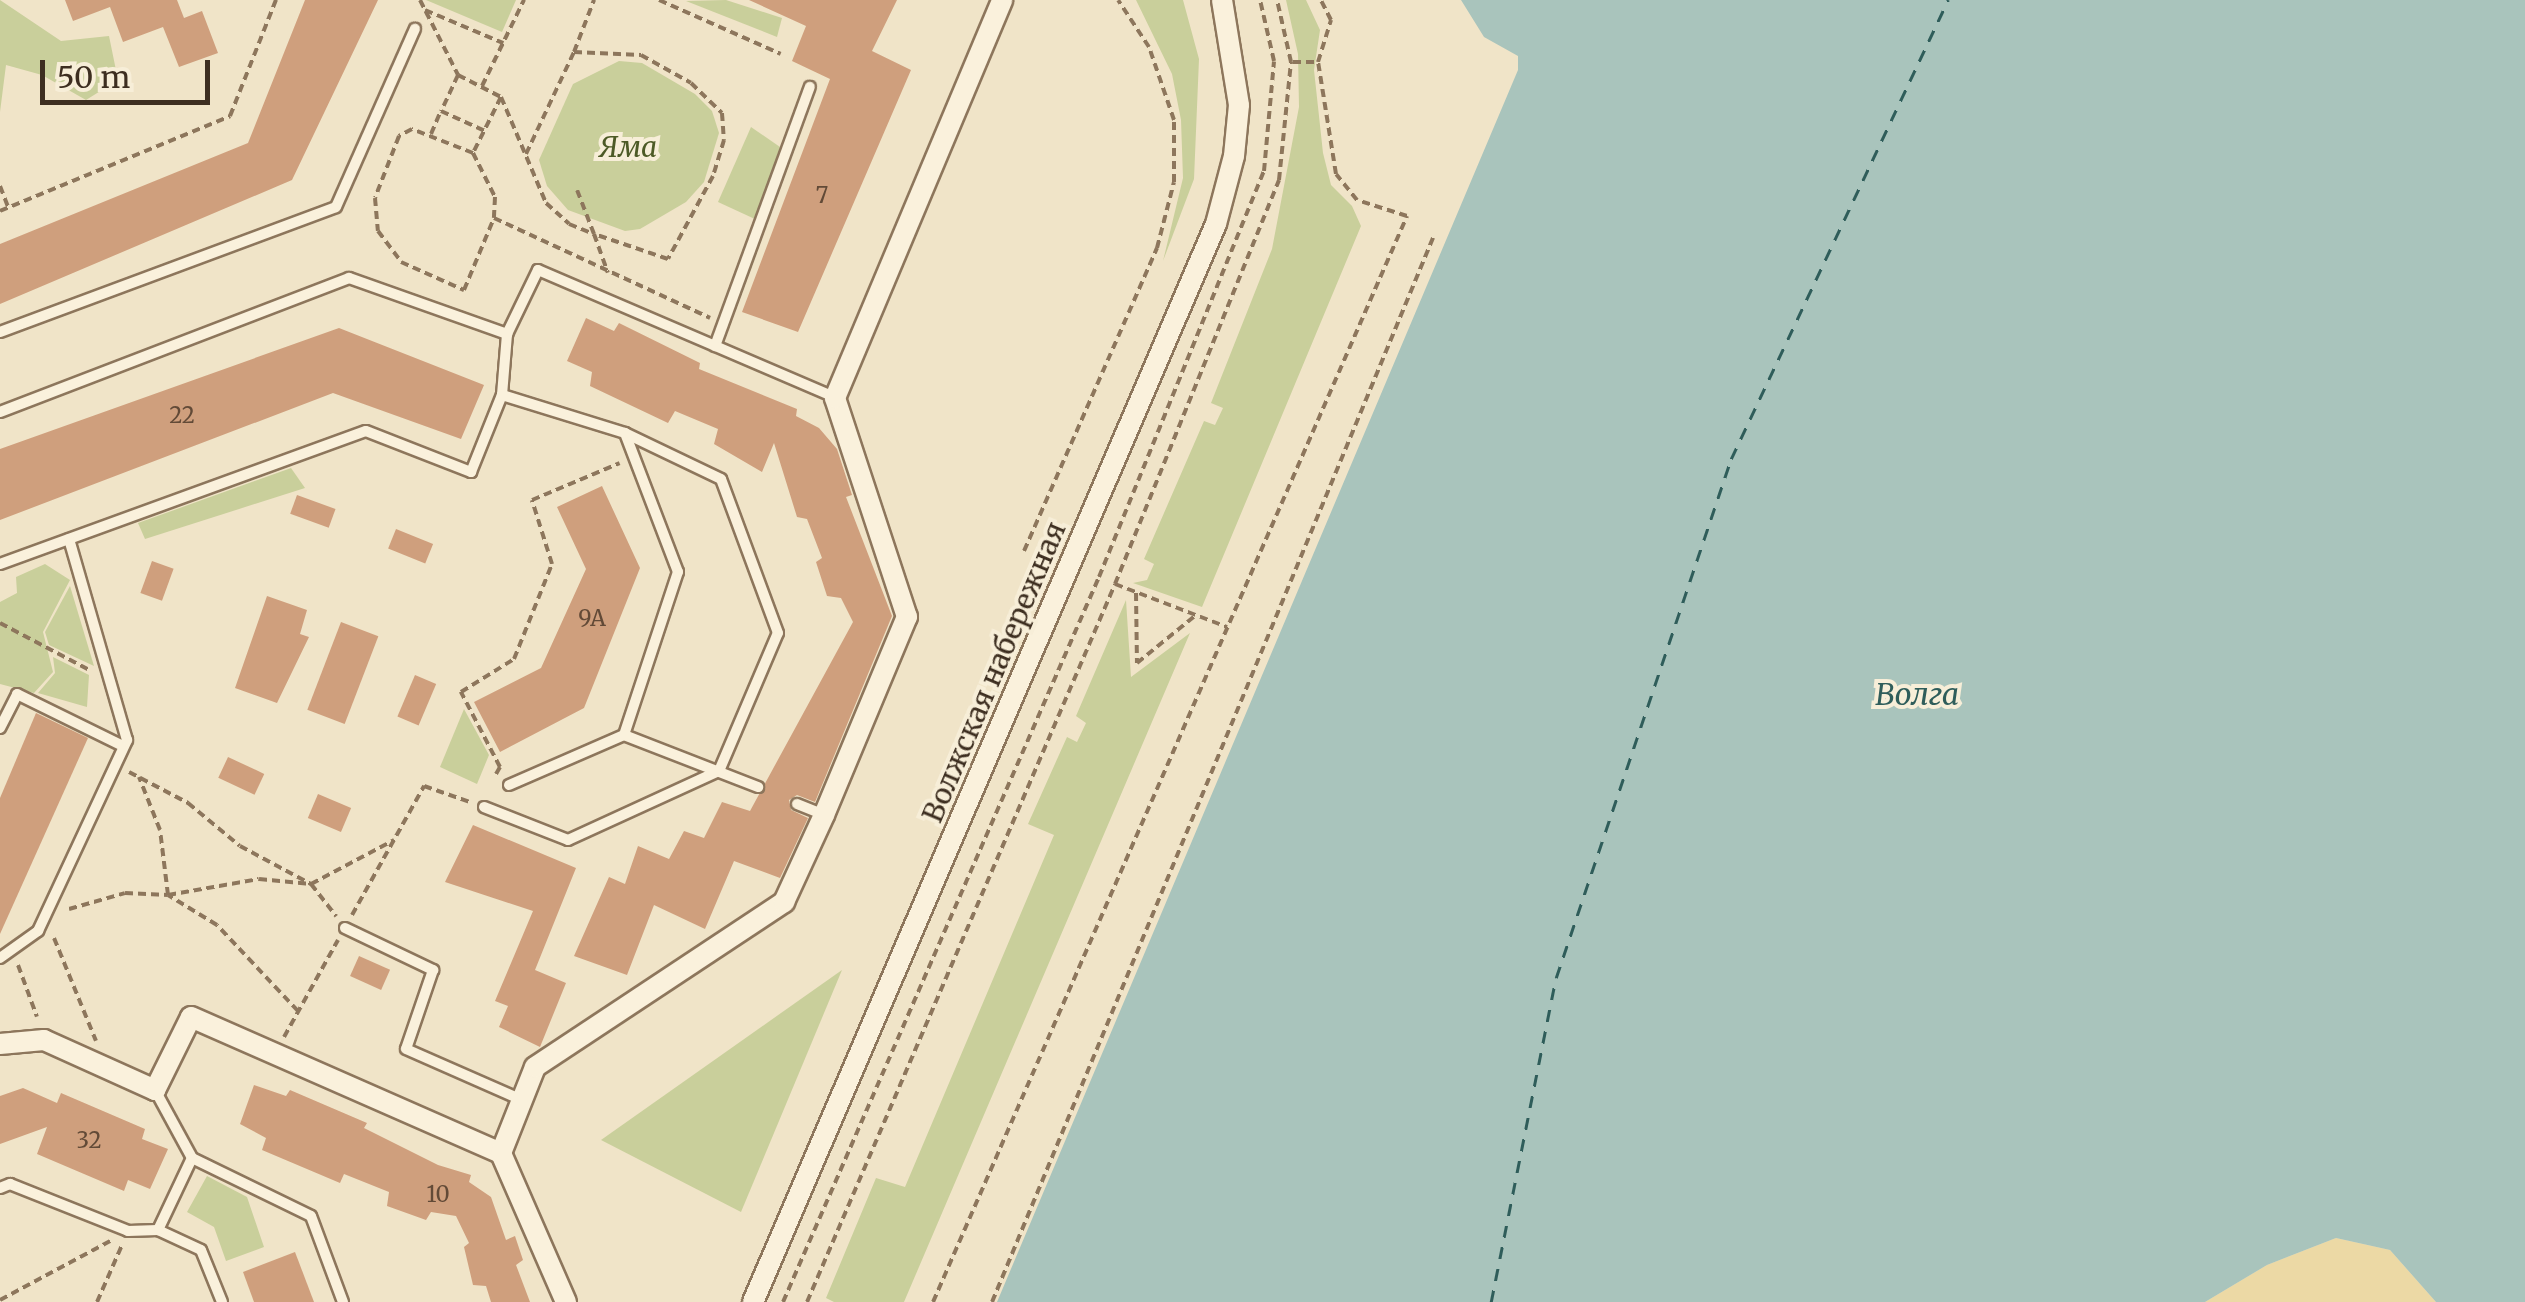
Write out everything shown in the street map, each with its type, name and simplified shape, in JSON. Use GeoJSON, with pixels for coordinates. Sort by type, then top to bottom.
{"type":"FeatureCollection","features":[{"type":"Feature","properties":{"kind":"street"},"geometry":{"type":"LineString","coordinates":[[501,1154],[535,1067],[784,902],[824,815],[907,617],[836,398],[1002,0]]}},
{"type":"Feature","properties":{"kind":"street","name":"Волжская набережная"},"geometry":{"type":"LineString","coordinates":[[753,1302],[1216,224],[1234,156],[1236,52],[1222,0]]}},
{"type":"Feature","properties":{"kind":"street"},"geometry":{"type":"LineString","coordinates":[[0,1044],[44,1040],[156,1090],[192,1017],[501,1154],[566,1302]]}},
{"type":"Feature","properties":{"kind":"lane"},"geometry":{"type":"LineString","coordinates":[[0,332],[336,207],[415,29]]}},
{"type":"Feature","properties":{"kind":"lane"},"geometry":{"type":"LineString","coordinates":[[715,346],[810,87]]}},
{"type":"Feature","properties":{"kind":"lane"},"geometry":{"type":"LineString","coordinates":[[0,564],[366,431],[470,472],[502,395],[507,334],[538,270],[836,398]]}},
{"type":"Feature","properties":{"kind":"lane"},"geometry":{"type":"LineString","coordinates":[[0,412],[349,278],[507,334]]}},
{"type":"Feature","properties":{"kind":"lane"},"geometry":{"type":"LineString","coordinates":[[484,806],[568,840],[720,771],[778,633],[721,478],[625,433],[502,395]]}},
{"type":"Feature","properties":{"kind":"lane"},"geometry":{"type":"LineString","coordinates":[[624,735],[678,572],[625,433]]}},
{"type":"Feature","properties":{"kind":"lane"},"geometry":{"type":"LineString","coordinates":[[0,958],[13,952],[45,916],[127,740],[69,540]]}},
{"type":"Feature","properties":{"kind":"lane"},"geometry":{"type":"LineString","coordinates":[[0,728],[17,694],[123,746]]}},
{"type":"Feature","properties":{"kind":"lane"},"geometry":{"type":"LineString","coordinates":[[509,785],[624,735],[758,787]]}},
{"type":"Feature","properties":{"kind":"lane"},"geometry":{"type":"LineString","coordinates":[[797,804],[824,815]]}},
{"type":"Feature","properties":{"kind":"lane"},"geometry":{"type":"LineString","coordinates":[[345,928],[433,970],[406,1049],[522,1100]]}},
{"type":"Feature","properties":{"kind":"lane"},"geometry":{"type":"LineString","coordinates":[[156,1090],[192,1158],[311,1216],[342,1302]]}},
{"type":"Feature","properties":{"kind":"lane"},"geometry":{"type":"LineString","coordinates":[[158,1230],[192,1158]]}},
{"type":"Feature","properties":{"kind":"lane"},"geometry":{"type":"LineString","coordinates":[[0,1188],[10,1184],[128,1231],[158,1230],[201,1250],[222,1302]]}},
{"type":"Feature","properties":{"kind":"path"},"geometry":{"type":"LineString","coordinates":[[0,210],[230,116],[276,0]]}},
{"type":"Feature","properties":{"kind":"path"},"geometry":{"type":"LineString","coordinates":[[420,0],[458,76],[501,97],[546,203],[570,224],[668,259],[713,176],[724,140],[722,113],[690,83],[641,56],[574,52]]}},
{"type":"Feature","properties":{"kind":"path"},"geometry":{"type":"LineString","coordinates":[[482,87],[524,0]]}},
{"type":"Feature","properties":{"kind":"path"},"geometry":{"type":"LineString","coordinates":[[526,154],[594,0]]}},
{"type":"Feature","properties":{"kind":"path"},"geometry":{"type":"LineString","coordinates":[[658,0],[781,54]]}},
{"type":"Feature","properties":{"kind":"path"},"geometry":{"type":"LineString","coordinates":[[1024,551],[1156,248],[1174,182],[1174,120],[1149,46],[1118,0]]}},
{"type":"Feature","properties":{"kind":"path"},"geometry":{"type":"LineString","coordinates":[[784,1302],[1099,577],[1264,172],[1274,61],[1260,0]]}},
{"type":"Feature","properties":{"kind":"path"},"geometry":{"type":"LineString","coordinates":[[807,1302],[1116,584],[1279,180],[1291,62],[1277,0]]}},
{"type":"Feature","properties":{"kind":"path"},"geometry":{"type":"LineString","coordinates":[[933,1302],[1407,216],[1357,200],[1336,174],[1318,62],[1331,20],[1321,0]]}},
{"type":"Feature","properties":{"kind":"path"},"geometry":{"type":"LineString","coordinates":[[425,10],[503,42]]}},
{"type":"Feature","properties":{"kind":"path"},"geometry":{"type":"LineString","coordinates":[[1291,62],[1318,62]]}},
{"type":"Feature","properties":{"kind":"path"},"geometry":{"type":"LineString","coordinates":[[430,136],[458,76]]}},
{"type":"Feature","properties":{"kind":"path"},"geometry":{"type":"LineString","coordinates":[[473,153],[501,97]]}},
{"type":"Feature","properties":{"kind":"path"},"geometry":{"type":"LineString","coordinates":[[441,111],[484,131]]}},
{"type":"Feature","properties":{"kind":"path"},"geometry":{"type":"LineString","coordinates":[[412,129],[473,153],[496,197],[494,218],[464,290],[401,262],[378,231],[375,198],[399,136],[412,129]]}},
{"type":"Feature","properties":{"kind":"path"},"geometry":{"type":"LineString","coordinates":[[0,186],[8,207]]}},
{"type":"Feature","properties":{"kind":"path"},"geometry":{"type":"LineString","coordinates":[[577,190],[618,304]]}},
{"type":"Feature","properties":{"kind":"path"},"geometry":{"type":"LineString","coordinates":[[494,218],[608,276],[724,324]]}},
{"type":"Feature","properties":{"kind":"path"},"geometry":{"type":"LineString","coordinates":[[992,1302],[1434,238]]}},
{"type":"Feature","properties":{"kind":"path"},"geometry":{"type":"LineString","coordinates":[[274,1055],[424,786],[484,806],[500,767],[461,692],[514,659],[552,564],[532,500],[634,457]]}},
{"type":"Feature","properties":{"kind":"path"},"geometry":{"type":"LineString","coordinates":[[1116,584],[1227,627]]}},
{"type":"Feature","properties":{"kind":"path"},"geometry":{"type":"LineString","coordinates":[[1136,593],[1137,663],[1196,615]]}},
{"type":"Feature","properties":{"kind":"path"},"geometry":{"type":"LineString","coordinates":[[0,623],[111,681]]}},
{"type":"Feature","properties":{"kind":"path"},"geometry":{"type":"LineString","coordinates":[[114,765],[188,802],[240,846],[311,884],[345,928]]}},
{"type":"Feature","properties":{"kind":"path"},"geometry":{"type":"LineString","coordinates":[[139,777],[160,830],[168,895]]}},
{"type":"Feature","properties":{"kind":"path"},"geometry":{"type":"LineString","coordinates":[[107,1068],[45,916],[124,893],[168,895],[259,879],[311,884],[394,840]]}},
{"type":"Feature","properties":{"kind":"path"},"geometry":{"type":"LineString","coordinates":[[168,895],[217,925],[298,1011]]}},
{"type":"Feature","properties":{"kind":"path"},"geometry":{"type":"LineString","coordinates":[[13,952],[44,1040]]}},
{"type":"Feature","properties":{"kind":"path"},"geometry":{"type":"LineString","coordinates":[[0,1300],[128,1231]]}},
{"type":"Feature","properties":{"kind":"path"},"geometry":{"type":"LineString","coordinates":[[97,1302],[128,1231]]}},
{"type":"Feature","properties":{"kind":"green space"},"geometry":{"type":"Polygon","coordinates":[[[0,0],[61,41],[109,36],[118,80],[86,100],[42,75],[6,65],[0,112],[0,0]]]}},
{"type":"Feature","properties":{"kind":"green space"},"geometry":{"type":"Polygon","coordinates":[[[426,0],[516,0],[502,32],[426,0]]]}},
{"type":"Feature","properties":{"kind":"green space"},"geometry":{"type":"Polygon","coordinates":[[[726,0],[782,18],[777,37],[686,1],[726,0]]]}},
{"type":"Feature","properties":{"kind":"green space"},"geometry":{"type":"Polygon","coordinates":[[[1136,0],[1183,0],[1199,59],[1194,179],[1163,261],[1183,178],[1181,120],[1172,74],[1136,0]]]}},
{"type":"Feature","properties":{"kind":"green space"},"geometry":{"type":"Polygon","coordinates":[[[1286,0],[1306,0],[1320,30],[1314,70],[1323,153],[1331,185],[1352,206],[1361,226],[1202,607],[1133,583],[1147,580],[1154,564],[1144,559],[1204,421],[1215,425],[1223,408],[1211,403],[1272,249],[1299,107],[1298,54],[1286,0]]]}},
{"type":"Feature","properties":{"kind":"green space","name":"Яма"},"geometry":{"type":"Polygon","coordinates":[[[619,61],[642,63],[695,94],[712,111],[719,133],[704,182],[686,202],[640,229],[625,231],[568,210],[547,186],[539,160],[573,84],[619,61]]]}},
{"type":"Feature","properties":{"kind":"green space"},"geometry":{"type":"Polygon","coordinates":[[[751,127],[780,147],[757,220],[718,202],[751,127]]]}},
{"type":"Feature","properties":{"kind":"green space"},"geometry":{"type":"Polygon","coordinates":[[[291,468],[305,488],[145,539],[138,523],[291,468]]]}},
{"type":"Feature","properties":{"kind":"green space"},"geometry":{"type":"Polygon","coordinates":[[[45,564],[70,580],[43,632],[53,672],[34,693],[0,684],[0,602],[17,593],[16,577],[45,564]]]}},
{"type":"Feature","properties":{"kind":"green space"},"geometry":{"type":"Polygon","coordinates":[[[70,586],[94,666],[49,645],[45,632],[70,586]]]}},
{"type":"Feature","properties":{"kind":"green space"},"geometry":{"type":"Polygon","coordinates":[[[1126,600],[1131,677],[1190,633],[904,1302],[834,1302],[826,1298],[876,1178],[905,1187],[1054,835],[1028,824],[1067,737],[1077,742],[1086,723],[1076,716],[1126,600]]]}},
{"type":"Feature","properties":{"kind":"green space"},"geometry":{"type":"Polygon","coordinates":[[[53,657],[89,675],[87,707],[38,693],[55,673],[53,657]]]}},
{"type":"Feature","properties":{"kind":"green space"},"geometry":{"type":"Polygon","coordinates":[[[464,709],[489,755],[477,784],[440,767],[464,709]]]}},
{"type":"Feature","properties":{"kind":"green space"},"geometry":{"type":"Polygon","coordinates":[[[842,970],[741,1212],[601,1140],[842,970]]]}},
{"type":"Feature","properties":{"kind":"green space"},"geometry":{"type":"Polygon","coordinates":[[[207,1176],[247,1197],[264,1247],[226,1261],[214,1227],[187,1212],[207,1176]]]}},
{"type":"Feature","properties":{"kind":"sand"},"geometry":{"type":"Polygon","coordinates":[[[2336,1238],[2390,1250],[2436,1302],[2205,1302],[2267,1265],[2336,1238]]]}},
{"type":"Feature","properties":{"kind":"water","name":"Волга"},"geometry":{"type":"Polygon","coordinates":[[[1461,0],[2525,0],[2525,1302],[2436,1302],[2390,1250],[2336,1238],[2267,1265],[2205,1302],[997,1302],[1518,70],[1518,56],[1484,37],[1461,0]]]}},
{"type":"Feature","properties":{"kind":"building"},"geometry":{"type":"Polygon","coordinates":[[[65,0],[177,0],[184,18],[202,11],[218,53],[179,67],[163,27],[123,42],[110,7],[73,21],[65,0]]]}},
{"type":"Feature","properties":{"kind":"building"},"geometry":{"type":"Polygon","coordinates":[[[305,0],[378,0],[292,180],[0,304],[0,244],[248,143],[305,0]]]}},
{"type":"Feature","properties":{"kind":"building"},"geometry":{"type":"Polygon","coordinates":[[[749,0],[897,0],[872,51],[911,70],[798,332],[742,312],[830,79],[792,61],[806,26],[749,0]]]}},
{"type":"Feature","properties":{"kind":"building"},"geometry":{"type":"Polygon","coordinates":[[[586,318],[614,331],[619,323],[700,363],[699,369],[797,409],[796,416],[819,428],[837,449],[852,495],[846,497],[892,616],[815,802],[797,795],[789,800],[791,810],[808,818],[780,878],[734,861],[705,929],[654,905],[627,975],[574,956],[609,877],[625,884],[638,846],[669,859],[684,831],[704,838],[722,802],[750,811],[853,622],[841,598],[827,596],[816,562],[822,558],[807,519],[797,517],[774,443],[762,472],[714,444],[718,429],[675,411],[668,423],[590,386],[592,372],[567,361],[586,318]]]}},
{"type":"Feature","properties":{"kind":"building"},"geometry":{"type":"Polygon","coordinates":[[[339,328],[484,385],[461,439],[333,393],[0,520],[0,449],[339,328]]]}},
{"type":"Feature","properties":{"kind":"building"},"geometry":{"type":"Polygon","coordinates":[[[602,486],[640,568],[584,708],[500,752],[474,702],[541,668],[586,569],[557,507],[602,486]]]}},
{"type":"Feature","properties":{"kind":"building"},"geometry":{"type":"Polygon","coordinates":[[[297,495],[336,509],[329,528],[290,514],[297,495]]]}},
{"type":"Feature","properties":{"kind":"building"},"geometry":{"type":"Polygon","coordinates":[[[396,529],[433,544],[425,563],[388,548],[396,529]]]}},
{"type":"Feature","properties":{"kind":"building"},"geometry":{"type":"Polygon","coordinates":[[[152,561],[174,569],[162,601],[140,593],[152,561]]]}},
{"type":"Feature","properties":{"kind":"building"},"geometry":{"type":"Polygon","coordinates":[[[267,596],[307,610],[300,634],[309,637],[277,703],[235,688],[267,596]]]}},
{"type":"Feature","properties":{"kind":"building"},"geometry":{"type":"Polygon","coordinates":[[[341,622],[378,636],[345,724],[307,710],[341,622]]]}},
{"type":"Feature","properties":{"kind":"building"},"geometry":{"type":"Polygon","coordinates":[[[415,675],[436,684],[419,725],[397,716],[415,675]]]}},
{"type":"Feature","properties":{"kind":"building"},"geometry":{"type":"Polygon","coordinates":[[[36,713],[88,738],[0,934],[0,798],[36,713]]]}},
{"type":"Feature","properties":{"kind":"building"},"geometry":{"type":"Polygon","coordinates":[[[228,757],[264,774],[255,795],[218,778],[228,757]]]}},
{"type":"Feature","properties":{"kind":"building"},"geometry":{"type":"Polygon","coordinates":[[[318,794],[351,808],[341,832],[308,818],[318,794]]]}},
{"type":"Feature","properties":{"kind":"building"},"geometry":{"type":"Polygon","coordinates":[[[473,825],[576,868],[535,970],[566,983],[540,1047],[499,1027],[508,1006],[495,1001],[533,911],[445,882],[473,825]]]}},
{"type":"Feature","properties":{"kind":"building"},"geometry":{"type":"Polygon","coordinates":[[[359,956],[390,970],[381,990],[350,976],[359,956]]]}},
{"type":"Feature","properties":{"kind":"building"},"geometry":{"type":"Polygon","coordinates":[[[254,1085],[286,1096],[290,1090],[367,1123],[364,1128],[438,1165],[471,1175],[469,1182],[491,1197],[506,1240],[515,1236],[523,1260],[516,1265],[530,1302],[491,1302],[486,1286],[473,1285],[464,1247],[469,1243],[456,1216],[431,1212],[426,1220],[387,1206],[389,1192],[344,1174],[340,1183],[262,1150],[266,1138],[240,1124],[254,1085]]]}},
{"type":"Feature","properties":{"kind":"building"},"geometry":{"type":"Polygon","coordinates":[[[23,1088],[57,1103],[61,1093],[145,1129],[142,1139],[168,1149],[150,1189],[128,1180],[124,1191],[37,1154],[47,1127],[0,1144],[0,1096],[23,1088]]]}},
{"type":"Feature","properties":{"kind":"building"},"geometry":{"type":"Polygon","coordinates":[[[295,1252],[314,1302],[254,1302],[243,1272],[295,1252]]]}},
{"type":"Feature","properties":{"kind":"ferry route"},"geometry":{"type":"LineString","coordinates":[[1491,1302],[1556,978],[1731,459],[1948,0]]}}]}
